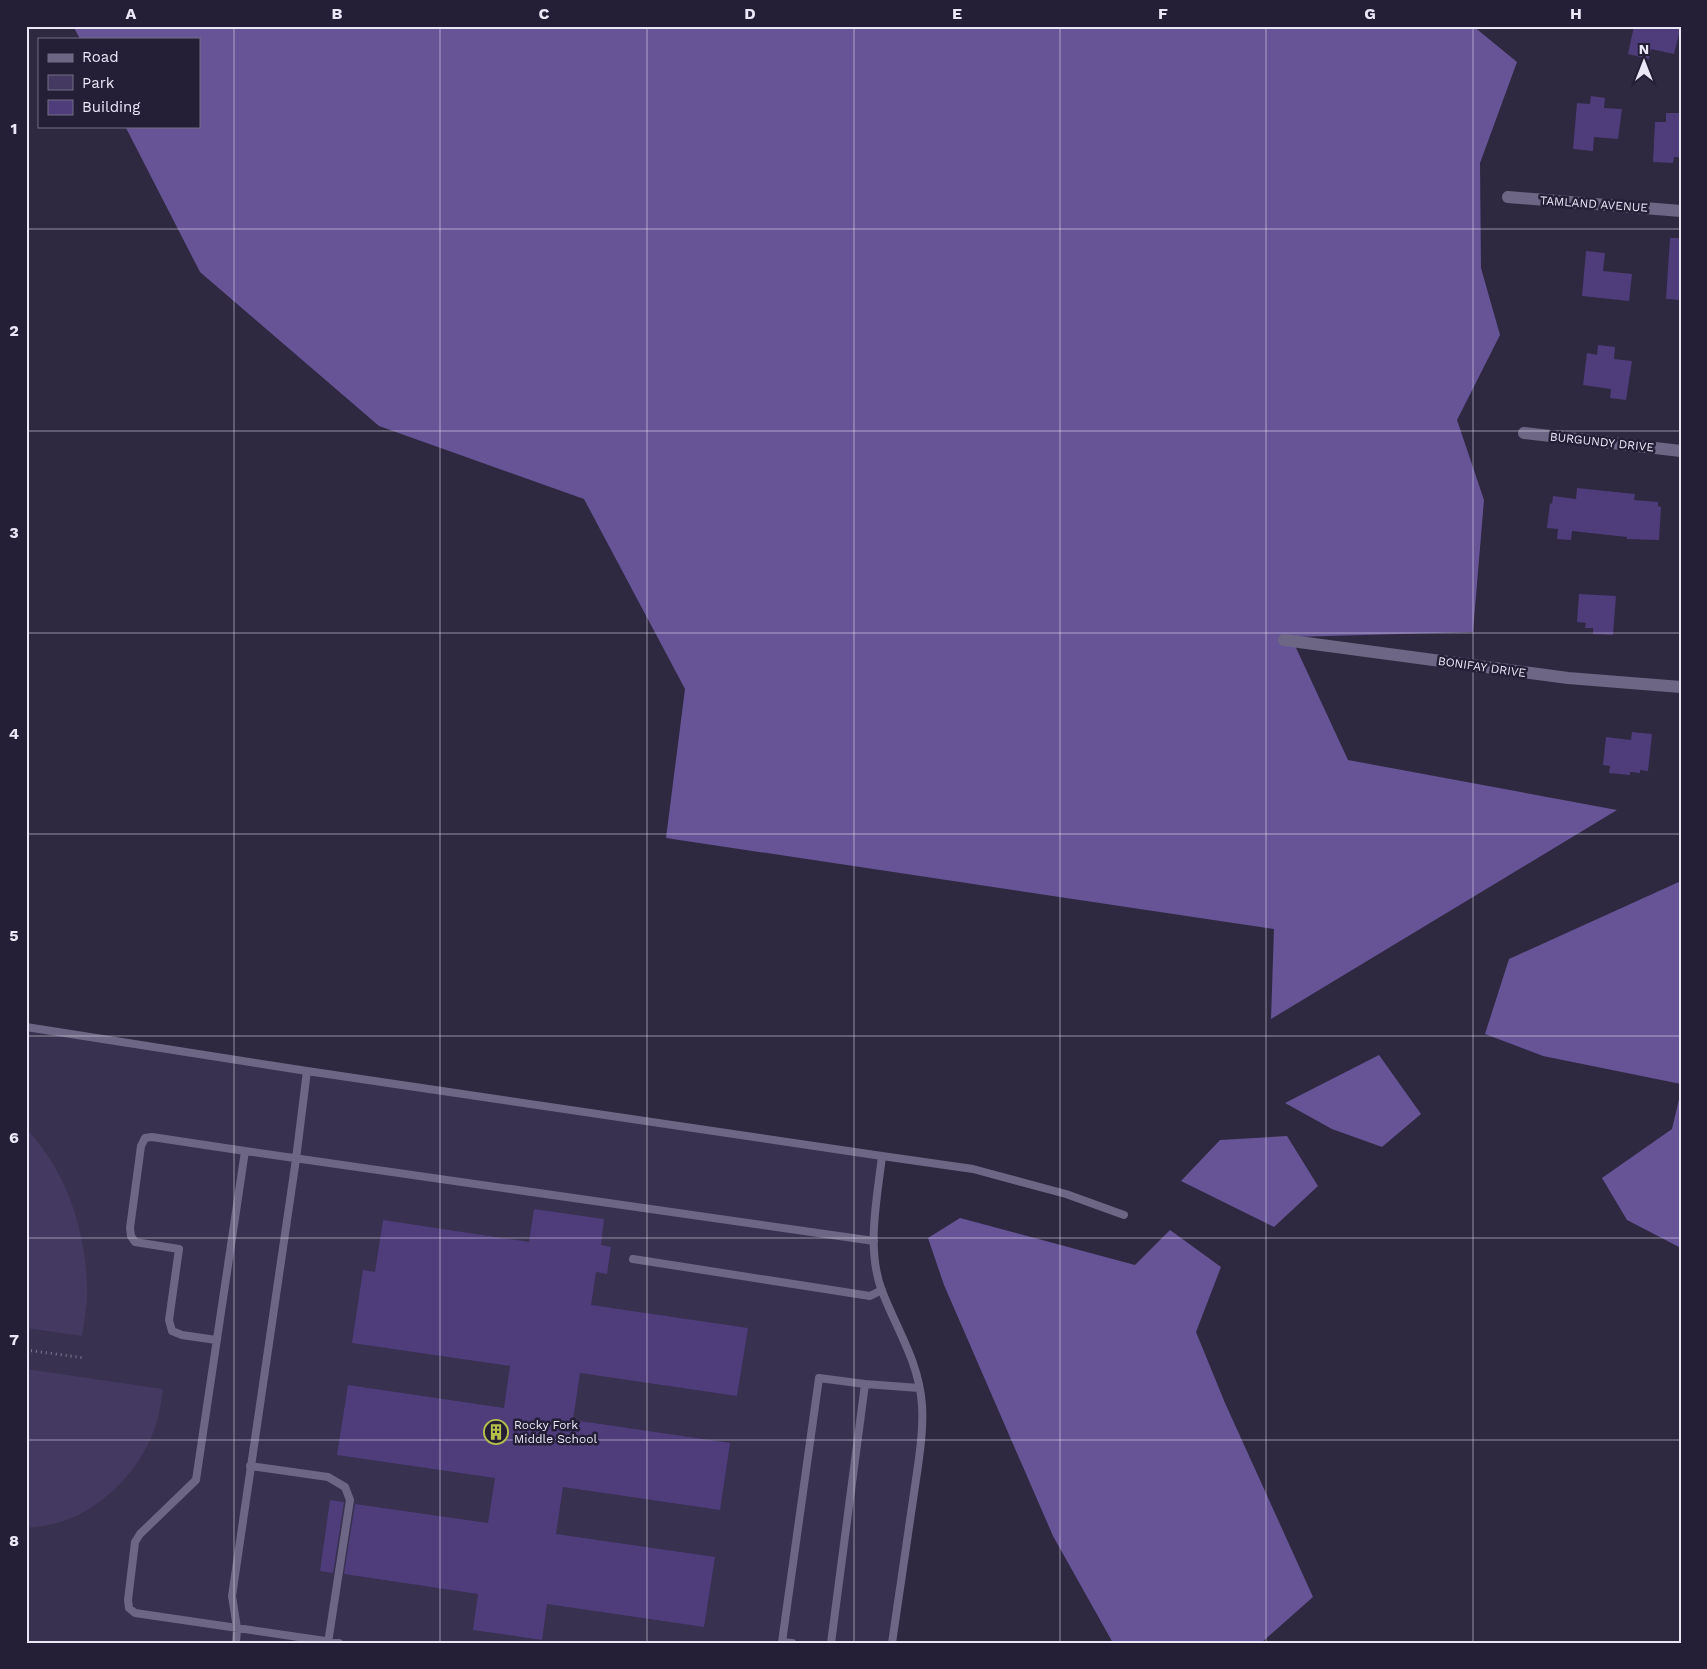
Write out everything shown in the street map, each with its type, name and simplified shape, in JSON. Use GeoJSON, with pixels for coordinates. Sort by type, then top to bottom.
{"type":"FeatureCollection","features":[{"type":"Feature","properties":{"kind":"street","name":"TAMLAND AVENUE"},"geometry":{"type":"LineString","coordinates":[[1508,198],[1681,211]]}},
{"type":"Feature","properties":{"kind":"street","name":"BURGUNDY DRIVE"},"geometry":{"type":"LineString","coordinates":[[1524,433],[1681,450]]}},
{"type":"Feature","properties":{"kind":"street","name":"BONIFAY DRIVE"},"geometry":{"type":"LineString","coordinates":[[1284,640],[1568,678],[1681,687]]}},
{"type":"Feature","properties":{"kind":"lane"},"geometry":{"type":"LineString","coordinates":[[26,1027],[307,1071],[973,1169],[1066,1194],[1124,1215]]}},
{"type":"Feature","properties":{"kind":"lane"},"geometry":{"type":"LineString","coordinates":[[236,1643],[237,1628],[232,1596],[296,1159],[307,1071]]}},
{"type":"Feature","properties":{"kind":"lane"},"geometry":{"type":"LineString","coordinates":[[216,1340],[182,1335],[172,1331],[169,1320],[179,1249],[136,1242],[130,1236],[141,1146],[145,1138],[152,1137],[874,1241]]}},
{"type":"Feature","properties":{"kind":"lane"},"geometry":{"type":"LineString","coordinates":[[245,1151],[196,1480],[140,1534],[135,1542],[128,1600],[129,1608],[136,1613],[339,1643]]}},
{"type":"Feature","properties":{"kind":"lane"},"geometry":{"type":"LineString","coordinates":[[882,1156],[875,1216],[874,1253],[882,1290],[917,1373],[922,1406],[920,1453],[892,1643]]}},
{"type":"Feature","properties":{"kind":"lane"},"geometry":{"type":"LineString","coordinates":[[633,1259],[870,1296],[882,1290]]}},
{"type":"Feature","properties":{"kind":"lane"},"geometry":{"type":"LineString","coordinates":[[792,1643],[782,1642],[819,1378],[919,1388]]}},
{"type":"Feature","properties":{"kind":"lane"},"geometry":{"type":"LineString","coordinates":[[830,1643],[865,1384]]}},
{"type":"Feature","properties":{"kind":"lane"},"geometry":{"type":"LineString","coordinates":[[250,1466],[328,1477],[345,1487],[350,1500],[328,1642]]}},
{"type":"Feature","properties":{"kind":"path"},"geometry":{"type":"LineString","coordinates":[[26,1350],[84,1358]]}},
{"type":"Feature","properties":{"kind":"shaded area"},"geometry":{"type":"Polygon","coordinates":[[[73,26],[1473,26],[1517,62],[1480,163],[1481,268],[1500,335],[1457,420],[1484,500],[1473,632],[1291,637],[1348,760],[1617,810],[1271,1019],[1274,929],[666,838],[685,689],[584,499],[379,426],[200,272],[126,128],[200,128],[200,38],[79,38],[73,26]]]}},
{"type":"Feature","properties":{"kind":"shaded area"},"geometry":{"type":"Polygon","coordinates":[[[1681,881],[1681,1084],[1543,1056],[1485,1034],[1509,959],[1681,881]]]}},
{"type":"Feature","properties":{"kind":"shaded area"},"geometry":{"type":"Polygon","coordinates":[[[26,1029],[882,1156],[874,1241],[882,1290],[919,1389],[920,1453],[892,1643],[26,1643],[26,1029]]]}},
{"type":"Feature","properties":{"kind":"shaded area"},"geometry":{"type":"Polygon","coordinates":[[[1379,1055],[1421,1114],[1382,1147],[1332,1129],[1285,1103],[1379,1055]]]}},
{"type":"Feature","properties":{"kind":"shaded area"},"geometry":{"type":"Polygon","coordinates":[[[1681,1091],[1681,1248],[1627,1220],[1602,1178],[1672,1129],[1681,1091]]]}},
{"type":"Feature","properties":{"kind":"shaded area"},"geometry":{"type":"Polygon","coordinates":[[[1287,1136],[1318,1186],[1274,1227],[1181,1181],[1220,1140],[1287,1136]]]}},
{"type":"Feature","properties":{"kind":"shaded area"},"geometry":{"type":"Polygon","coordinates":[[[960,1218],[1135,1265],[1170,1230],[1221,1267],[1196,1332],[1225,1403],[1313,1597],[1261,1643],[1113,1643],[1053,1536],[944,1285],[928,1238],[960,1218]]]}},
{"type":"Feature","properties":{"kind":"green space"},"geometry":{"type":"Polygon","coordinates":[[[26,1129],[40,1145],[63,1182],[78,1223],[83,1244],[87,1287],[82,1336],[26,1328],[26,1129]]]}},
{"type":"Feature","properties":{"kind":"green space"},"geometry":{"type":"Polygon","coordinates":[[[26,1369],[163,1389],[157,1420],[148,1445],[130,1473],[119,1485],[106,1497],[79,1515],[55,1524],[26,1528],[26,1369]]]}},
{"type":"Feature","properties":{"kind":"building"},"geometry":{"type":"Polygon","coordinates":[[[1634,26],[1681,26],[1674,54],[1651,49],[1649,59],[1628,54],[1634,26]]]}},
{"type":"Feature","properties":{"kind":"building"},"geometry":{"type":"Polygon","coordinates":[[[1591,96],[1605,98],[1604,108],[1622,109],[1618,139],[1594,137],[1593,151],[1573,149],[1577,103],[1590,104],[1591,96]]]}},
{"type":"Feature","properties":{"kind":"building"},"geometry":{"type":"Polygon","coordinates":[[[1666,113],[1681,113],[1681,157],[1674,157],[1673,163],[1653,162],[1655,122],[1666,122],[1666,113]]]}},
{"type":"Feature","properties":{"kind":"building"},"geometry":{"type":"Polygon","coordinates":[[[1670,238],[1681,238],[1681,300],[1666,299],[1670,238]]]}},
{"type":"Feature","properties":{"kind":"building"},"geometry":{"type":"Polygon","coordinates":[[[1586,251],[1605,253],[1603,271],[1632,274],[1629,301],[1582,296],[1586,251]]]}},
{"type":"Feature","properties":{"kind":"building"},"geometry":{"type":"Polygon","coordinates":[[[1598,345],[1615,347],[1614,359],[1632,361],[1626,400],[1610,398],[1611,389],[1583,385],[1587,353],[1597,355],[1598,345]]]}},
{"type":"Feature","properties":{"kind":"building"},"geometry":{"type":"Polygon","coordinates":[[[1577,488],[1635,494],[1634,500],[1658,502],[1658,506],[1661,507],[1659,540],[1627,539],[1627,537],[1572,531],[1571,540],[1557,539],[1558,529],[1547,528],[1550,503],[1552,504],[1553,496],[1576,499],[1577,488]]]}},
{"type":"Feature","properties":{"kind":"building"},"geometry":{"type":"Polygon","coordinates":[[[1579,594],[1616,596],[1613,635],[1593,634],[1593,628],[1585,628],[1586,623],[1577,622],[1579,594]]]}},
{"type":"Feature","properties":{"kind":"building"},"geometry":{"type":"Polygon","coordinates":[[[1632,732],[1652,734],[1648,771],[1640,770],[1640,773],[1630,772],[1630,775],[1609,773],[1610,766],[1603,765],[1606,737],[1631,740],[1632,732]]]}},
{"type":"Feature","properties":{"kind":"building","name":"Rocky Fork Middle School"},"geometry":{"type":"Polygon","coordinates":[[[534,1209],[604,1219],[601,1245],[611,1247],[607,1274],[596,1272],[591,1305],[748,1328],[737,1396],[580,1373],[573,1420],[730,1443],[720,1510],[563,1487],[556,1534],[715,1557],[704,1627],[547,1604],[542,1640],[473,1630],[478,1594],[344,1574],[355,1504],[488,1523],[495,1478],[337,1455],[348,1385],[504,1408],[510,1366],[352,1343],[363,1270],[375,1272],[383,1220],[529,1242],[534,1209]]]}},
{"type":"Feature","properties":{"kind":"building"},"geometry":{"type":"Polygon","coordinates":[[[330,1500],[344,1502],[333,1573],[320,1571],[330,1500]]]}},
{"type":"Feature","properties":{"kind":"place","name":"Rocky Fork Middle School"},"geometry":{"type":"Point","coordinates":[496,1432]}}]}
